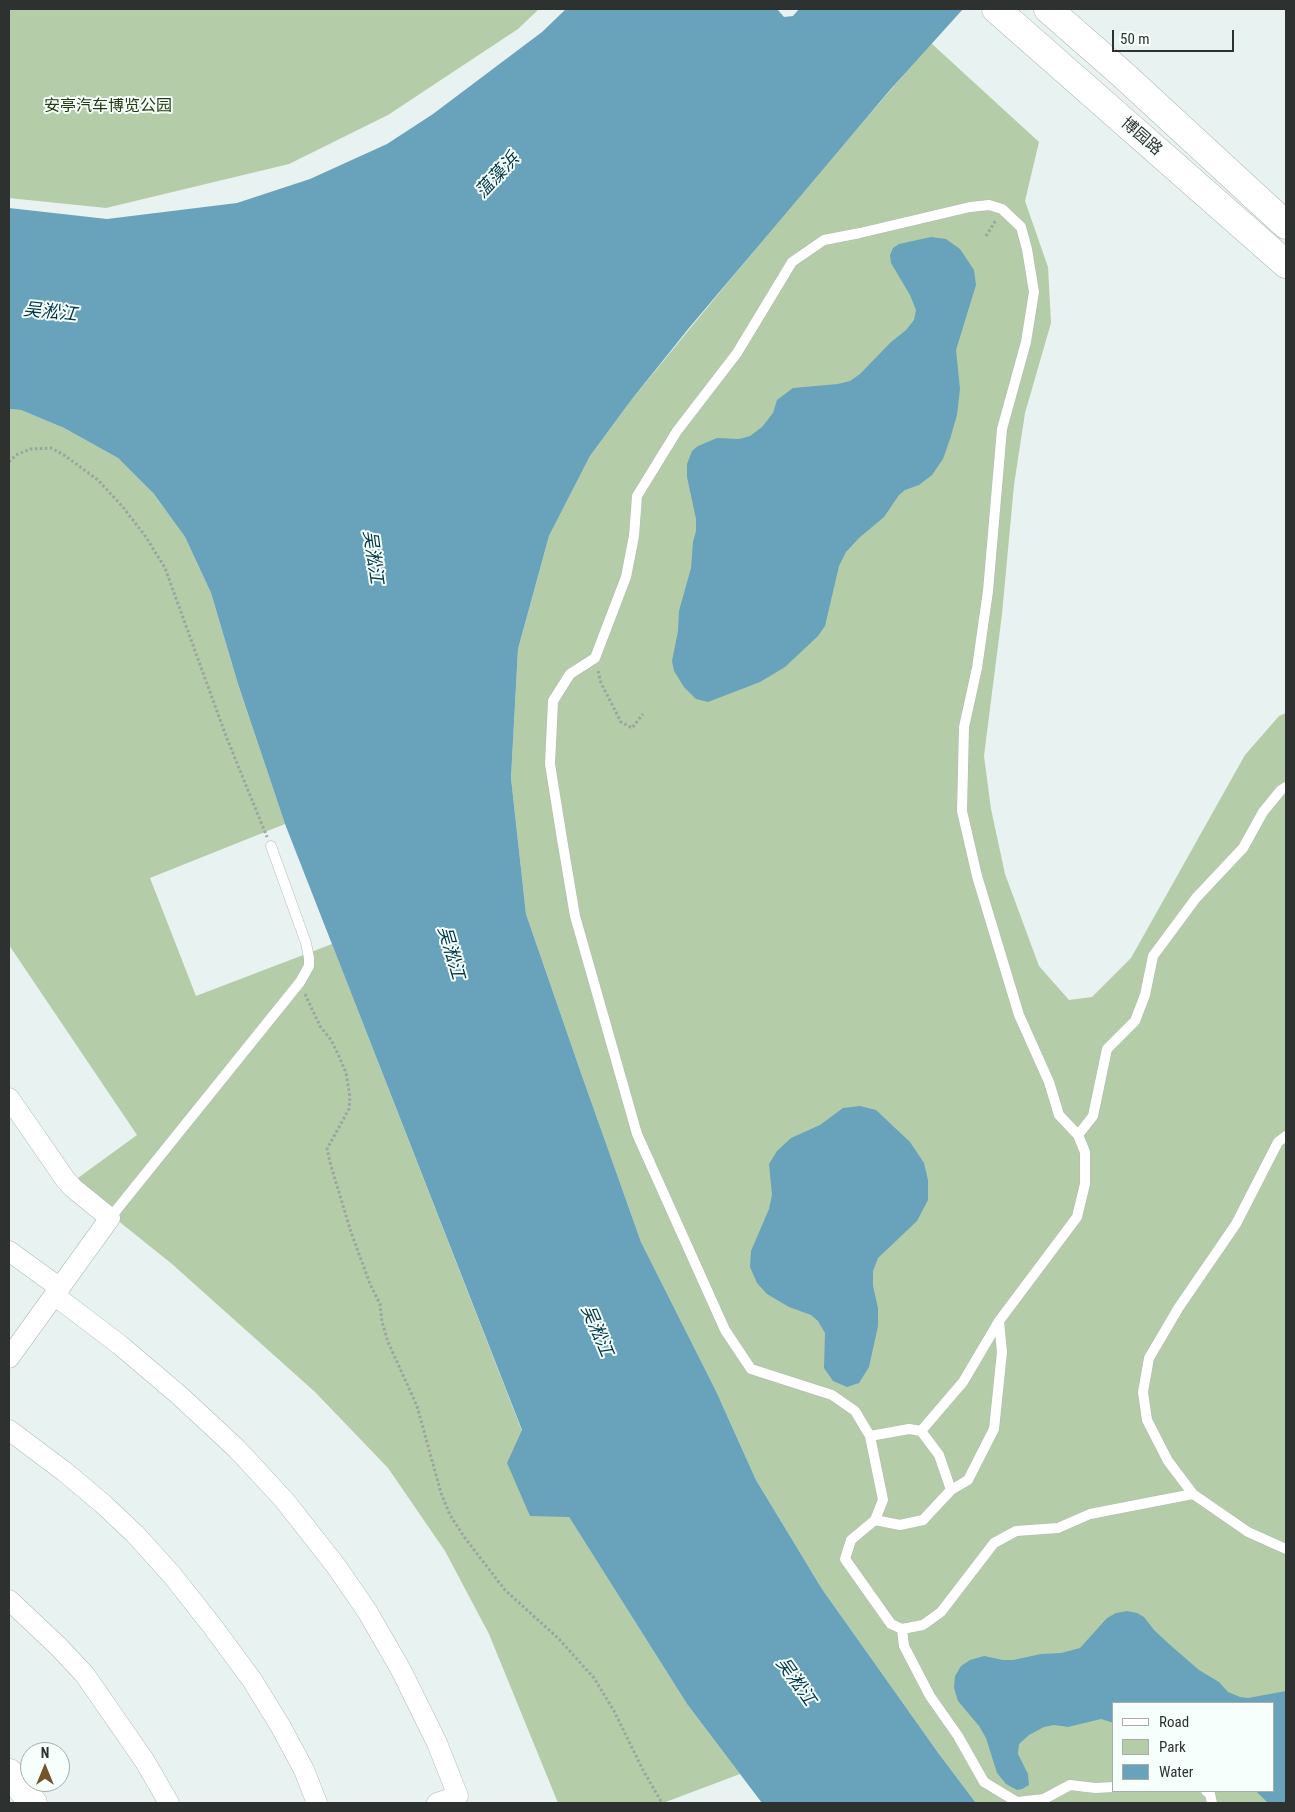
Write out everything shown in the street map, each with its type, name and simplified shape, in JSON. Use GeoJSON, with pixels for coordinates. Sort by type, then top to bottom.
{"type":"FeatureCollection","features":[{"type":"Feature","properties":{"kind":"main road","name":"博园路"},"geometry":{"type":"LineString","coordinates":[[996,9],[1286,264]]}},
{"type":"Feature","properties":{"kind":"main road","name":"博园路"},"geometry":{"type":"LineString","coordinates":[[1048,9],[1120,72],[1286,225]]}},
{"type":"Feature","properties":{"kind":"main road"},"geometry":{"type":"LineString","coordinates":[[9,1772],[34,1803]]}},
{"type":"Feature","properties":{"kind":"street"},"geometry":{"type":"LineString","coordinates":[[9,1098],[65,1179],[73,1188],[110,1218],[9,1358]]}},
{"type":"Feature","properties":{"kind":"street"},"geometry":{"type":"LineString","coordinates":[[9,1251],[180,1396],[237,1449],[285,1501],[336,1566],[368,1611],[401,1670],[437,1743],[458,1796],[437,1803]]}},
{"type":"Feature","properties":{"kind":"street"},"geometry":{"type":"LineString","coordinates":[[9,1430],[65,1472],[102,1503],[135,1534],[172,1575],[213,1627],[262,1696],[304,1770],[317,1803]]}},
{"type":"Feature","properties":{"kind":"street"},"geometry":{"type":"LineString","coordinates":[[9,1600],[59,1647],[85,1676],[144,1760],[169,1803]]}},
{"type":"Feature","properties":{"kind":"lane"},"geometry":{"type":"LineString","coordinates":[[921,1431],[963,1382],[998,1320],[1077,1217],[1085,1184],[1085,1152],[1078,1135],[1060,1115],[1049,1082],[1019,1015],[977,876],[962,810],[964,727],[977,668],[988,591],[1002,429],[1026,342],[1034,292],[1021,226],[1002,208],[989,205],[970,207],[824,240],[792,262],[737,353],[677,431],[637,496],[634,536],[626,577],[595,658],[570,674],[553,700],[550,764],[574,916],[637,1134],[725,1330],[751,1369],[832,1394],[855,1411],[870,1436],[883,1500],[875,1520],[852,1540],[845,1559],[891,1624],[902,1628],[922,1626],[941,1612],[994,1543],[1016,1531],[1058,1528],[1090,1514],[1193,1494]]}},
{"type":"Feature","properties":{"kind":"lane"},"geometry":{"type":"LineString","coordinates":[[1078,1135],[1094,1116],[1107,1049],[1135,1021],[1145,995],[1153,956],[1196,898],[1243,848],[1263,812],[1281,790],[1286,788]]}},
{"type":"Feature","properties":{"kind":"lane"},"geometry":{"type":"LineString","coordinates":[[110,1218],[300,982],[309,966],[306,944],[271,846]]}},
{"type":"Feature","properties":{"kind":"lane"},"geometry":{"type":"LineString","coordinates":[[1286,1136],[1278,1142],[1236,1224],[1179,1307],[1149,1358],[1143,1392],[1147,1420],[1168,1461],[1193,1494],[1248,1532],[1286,1549]]}},
{"type":"Feature","properties":{"kind":"lane"},"geometry":{"type":"LineString","coordinates":[[875,1520],[900,1525],[923,1520],[951,1490],[968,1480],[994,1429],[1002,1352],[998,1320]]}},
{"type":"Feature","properties":{"kind":"lane"},"geometry":{"type":"LineString","coordinates":[[870,1436],[909,1429],[921,1431],[939,1455],[951,1490]]}},
{"type":"Feature","properties":{"kind":"lane"},"geometry":{"type":"LineString","coordinates":[[902,1628],[904,1646],[930,1696],[958,1736],[984,1782],[1017,1802],[1044,1799],[1070,1785],[1095,1788],[1112,1787]]}},
{"type":"Feature","properties":{"kind":"lane"},"geometry":{"type":"LineString","coordinates":[[1207,1792],[1210,1794],[1212,1803]]}},
{"type":"Feature","properties":{"kind":"path"},"geometry":{"type":"LineString","coordinates":[[986,236],[1002,208]]}},
{"type":"Feature","properties":{"kind":"path"},"geometry":{"type":"LineString","coordinates":[[9,462],[16,455],[30,449],[51,448],[64,454],[98,480],[122,506],[146,537],[165,568],[226,736],[271,846]]}},
{"type":"Feature","properties":{"kind":"path"},"geometry":{"type":"LineString","coordinates":[[595,658],[601,683],[621,722],[632,728],[643,714]]}},
{"type":"Feature","properties":{"kind":"path"},"geometry":{"type":"LineString","coordinates":[[300,982],[320,1026],[331,1040],[346,1074],[350,1097],[349,1109],[327,1149],[331,1166],[351,1232],[370,1284],[380,1304],[382,1322],[388,1342],[416,1406],[441,1493],[450,1515],[465,1538],[505,1590],[559,1639],[594,1678],[614,1711],[642,1770],[662,1803]]}},
{"type":"Feature","properties":{"kind":"green space","name":"安亭汽车博览公园"},"geometry":{"type":"Polygon","coordinates":[[[9,9],[539,9],[518,29],[388,115],[289,164],[106,208],[9,198],[9,9]]]}},
{"type":"Feature","properties":{"kind":"green space"},"geometry":{"type":"Polygon","coordinates":[[[931,43],[1039,142],[1025,201],[1048,267],[1051,323],[1025,413],[1014,485],[1002,614],[984,756],[991,809],[1005,874],[1039,966],[1069,1000],[1092,997],[1131,958],[1245,755],[1279,716],[1286,713],[1286,1803],[976,1803],[822,1589],[756,1480],[716,1391],[641,1242],[526,914],[511,778],[518,649],[549,536],[590,456],[632,399],[790,207],[931,43]]]}},
{"type":"Feature","properties":{"kind":"green space"},"geometry":{"type":"Polygon","coordinates":[[[9,409],[21,410],[64,428],[118,458],[154,494],[185,537],[211,593],[238,684],[285,824],[150,878],[196,996],[332,944],[522,1431],[508,1463],[569,1517],[687,1704],[740,1774],[663,1803],[558,1803],[489,1634],[445,1551],[388,1468],[315,1392],[172,1264],[71,1183],[137,1135],[9,945],[9,409]]]}},
{"type":"Feature","properties":{"kind":"water"},"geometry":{"type":"Polygon","coordinates":[[[566,9],[777,9],[784,17],[793,16],[799,9],[963,9],[890,90],[689,328],[632,399],[590,456],[549,536],[518,649],[511,778],[526,914],[641,1242],[716,1391],[756,1480],[822,1589],[976,1803],[762,1803],[687,1704],[569,1517],[530,1516],[507,1463],[522,1430],[285,824],[238,684],[211,593],[185,537],[154,494],[118,458],[64,428],[21,410],[9,409],[9,208],[107,219],[237,203],[310,179],[387,144],[433,114],[542,32],[566,9]]]}},
{"type":"Feature","properties":{"kind":"water"},"geometry":{"type":"Polygon","coordinates":[[[931,237],[946,239],[960,249],[974,270],[976,285],[956,350],[960,389],[957,415],[943,459],[932,475],[919,485],[905,490],[899,495],[884,517],[846,552],[839,566],[825,626],[818,636],[785,667],[760,682],[708,702],[696,699],[684,687],[674,671],[672,661],[678,631],[679,611],[691,568],[696,531],[696,519],[687,477],[687,464],[692,451],[698,446],[717,438],[739,439],[750,436],[762,427],[773,413],[777,400],[793,388],[838,384],[850,381],[860,374],[914,320],[916,310],[910,295],[891,263],[890,255],[893,248],[899,244],[931,237]]]}},
{"type":"Feature","properties":{"kind":"water"},"geometry":{"type":"Polygon","coordinates":[[[860,1106],[876,1110],[910,1142],[924,1163],[928,1180],[928,1200],[917,1221],[878,1258],[873,1271],[873,1286],[878,1308],[878,1326],[869,1367],[859,1383],[847,1387],[833,1381],[824,1368],[825,1333],[818,1321],[811,1315],[789,1307],[767,1294],[757,1283],[750,1267],[751,1251],[769,1209],[772,1195],[769,1164],[777,1151],[791,1138],[820,1125],[843,1108],[860,1106]]]}},
{"type":"Feature","properties":{"kind":"water"},"geometry":{"type":"Polygon","coordinates":[[[1127,1611],[1144,1617],[1169,1644],[1199,1670],[1219,1682],[1228,1692],[1248,1698],[1286,1691],[1286,1803],[1268,1803],[1257,1792],[1275,1792],[1275,1702],[1112,1702],[1112,1722],[1101,1719],[1068,1727],[1054,1725],[1044,1727],[1029,1735],[1019,1744],[1018,1754],[1028,1774],[1029,1785],[1017,1790],[1006,1784],[997,1773],[986,1738],[979,1726],[958,1701],[954,1688],[955,1676],[961,1666],[970,1660],[984,1656],[1013,1660],[1041,1654],[1061,1653],[1080,1648],[1107,1618],[1116,1613],[1127,1611]]]}},
{"type":"Feature","properties":{"kind":"water label","name":"蕰藻浜"},"geometry":{"type":"Point","coordinates":[498,176]}},
{"type":"Feature","properties":{"kind":"water label","name":"吴淞江"},"geometry":{"type":"Point","coordinates":[50,313]}},
{"type":"Feature","properties":{"kind":"water label","name":"吴淞江"},"geometry":{"type":"Point","coordinates":[372,557]}},
{"type":"Feature","properties":{"kind":"water label","name":"吴淞江"},"geometry":{"type":"Point","coordinates":[450,953]}},
{"type":"Feature","properties":{"kind":"water label","name":"吴淞江"},"geometry":{"type":"Point","coordinates":[596,1331]}},
{"type":"Feature","properties":{"kind":"water label","name":"吴淞江"},"geometry":{"type":"Point","coordinates":[795,1682]}}]}
